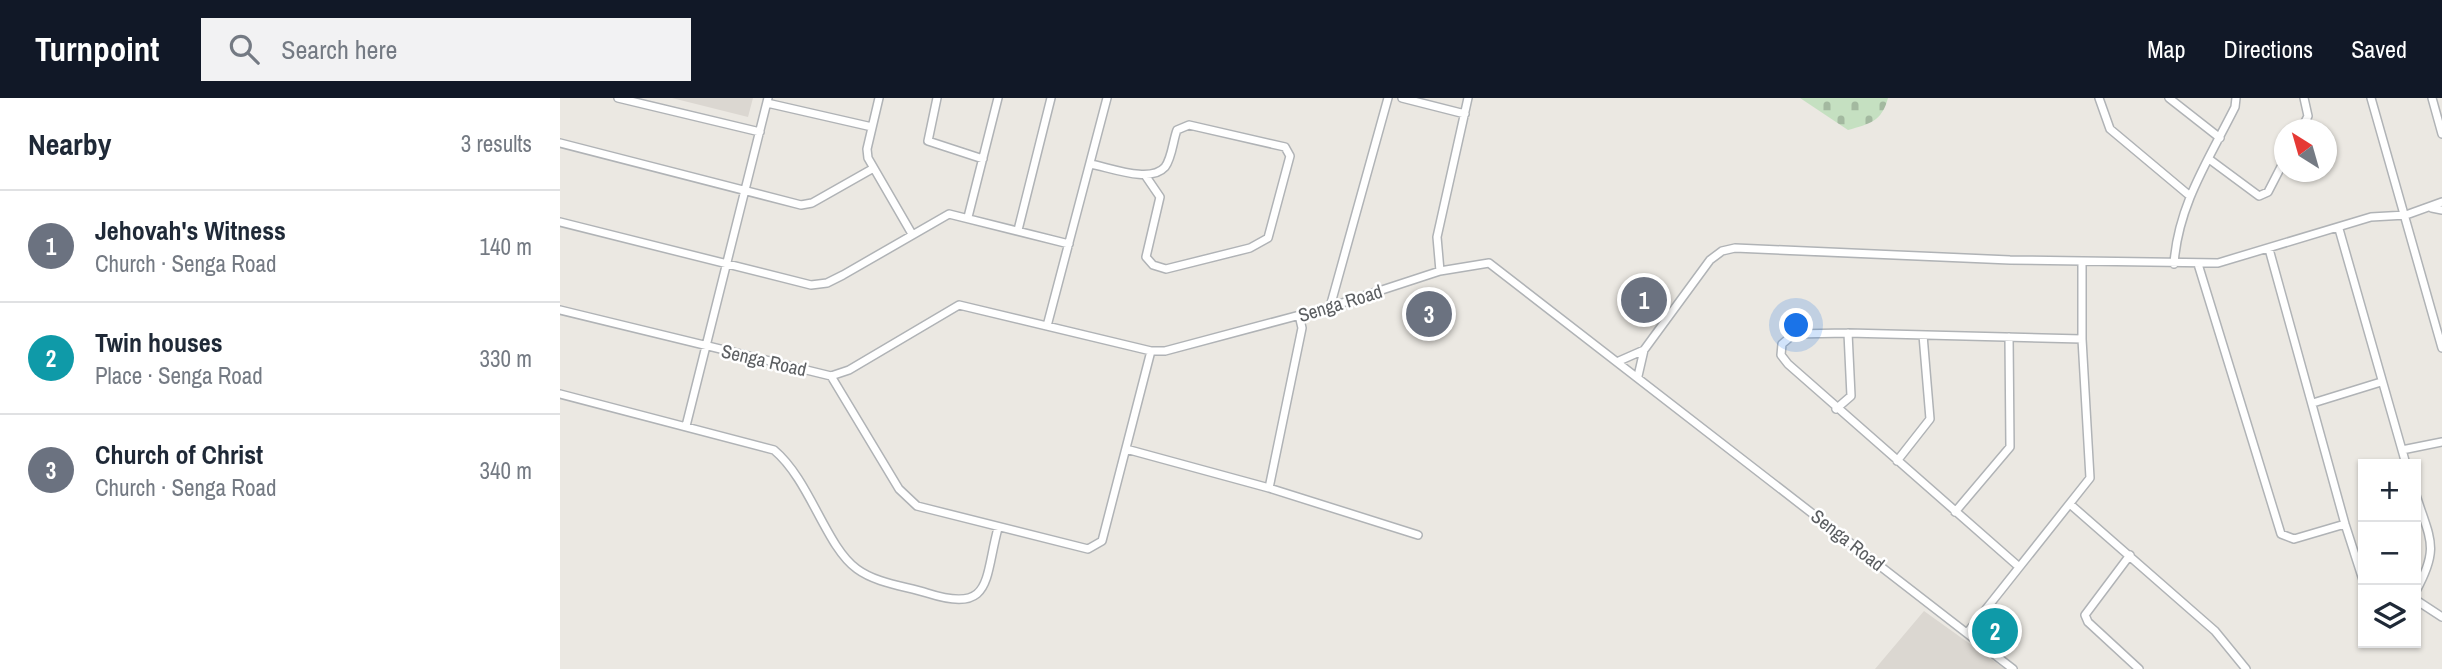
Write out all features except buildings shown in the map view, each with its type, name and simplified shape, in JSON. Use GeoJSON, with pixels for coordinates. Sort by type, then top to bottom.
{"type":"FeatureCollection","features":[{"type":"Feature","properties":{"kind":"street"},"geometry":{"type":"LineString","coordinates":[[618,98],[760,132]]}},
{"type":"Feature","properties":{"kind":"street"},"geometry":{"type":"LineString","coordinates":[[879,98],[867,154],[872,169],[912,234]]}},
{"type":"Feature","properties":{"kind":"street"},"geometry":{"type":"LineString","coordinates":[[937,98],[928,141],[983,159]]}},
{"type":"Feature","properties":{"kind":"street"},"geometry":{"type":"LineString","coordinates":[[968,217],[998,98]]}},
{"type":"Feature","properties":{"kind":"street"},"geometry":{"type":"LineString","coordinates":[[1018,230],[1051,98]]}},
{"type":"Feature","properties":{"kind":"street"},"geometry":{"type":"LineString","coordinates":[[1047,326],[1107,98]]}},
{"type":"Feature","properties":{"kind":"street"},"geometry":{"type":"LineString","coordinates":[[1330,307],[1388,98]]}},
{"type":"Feature","properties":{"kind":"street"},"geometry":{"type":"LineString","coordinates":[[1402,98],[1465,114]]}},
{"type":"Feature","properties":{"kind":"street"},"geometry":{"type":"LineString","coordinates":[[1440,271],[1437,237],[1468,98]]}},
{"type":"Feature","properties":{"kind":"street"},"geometry":{"type":"LineString","coordinates":[[2099,98],[2110,129],[2190,196]]}},
{"type":"Feature","properties":{"kind":"street"},"geometry":{"type":"LineString","coordinates":[[2169,98],[2220,138]]}},
{"type":"Feature","properties":{"kind":"street"},"geometry":{"type":"LineString","coordinates":[[2174,264],[2178,226],[2190,196],[2235,107],[2236,98]]}},
{"type":"Feature","properties":{"kind":"street"},"geometry":{"type":"LineString","coordinates":[[2304,98],[2306,119]]}},
{"type":"Feature","properties":{"kind":"street"},"geometry":{"type":"LineString","coordinates":[[2371,98],[2442,348]]}},
{"type":"Feature","properties":{"kind":"street"},"geometry":{"type":"LineString","coordinates":[[2432,98],[2442,134]]}},
{"type":"Feature","properties":{"kind":"street"},"geometry":{"type":"LineString","coordinates":[[686,426],[768,100],[872,127]]}},
{"type":"Feature","properties":{"kind":"street"},"geometry":{"type":"LineString","coordinates":[[1090,164],[1145,175],[1166,165],[1175,133],[1183,125],[1280,145],[1287,149],[1290,156],[1268,237],[1250,248],[1167,269],[1153,265],[1146,257],[1160,197],[1145,175]]}},
{"type":"Feature","properties":{"kind":"street"},"geometry":{"type":"LineString","coordinates":[[560,143],[804,205],[872,169]]}},
{"type":"Feature","properties":{"kind":"street"},"geometry":{"type":"LineString","coordinates":[[2209,159],[2259,196],[2268,192],[2274,180]]}},
{"type":"Feature","properties":{"kind":"street"},"geometry":{"type":"LineString","coordinates":[[1638,376],[1644,351],[1710,260],[1723,251],[1735,248],[2174,264],[2218,263],[2371,218],[2406,215],[2432,208],[2442,202]]}},
{"type":"Feature","properties":{"kind":"street"},"geometry":{"type":"LineString","coordinates":[[2432,208],[2442,210]]}},
{"type":"Feature","properties":{"kind":"street"},"geometry":{"type":"LineString","coordinates":[[560,222],[725,266],[789,281],[820,285],[843,275],[949,214],[1069,244]]}},
{"type":"Feature","properties":{"kind":"street"},"geometry":{"type":"LineString","coordinates":[[2339,229],[2405,459]]}},
{"type":"Feature","properties":{"kind":"street"},"geometry":{"type":"LineString","coordinates":[[2269,249],[2358,564]]}},
{"type":"Feature","properties":{"kind":"street"},"geometry":{"type":"LineString","coordinates":[[1967,633],[2018,566],[2071,505],[2091,473],[2082,339],[2082,261]]}},
{"type":"Feature","properties":{"kind":"street","name":"Senga Road"},"geometry":{"type":"LineString","coordinates":[[560,310],[831,376],[849,370],[959,305],[1151,351],[1187,347],[1330,307],[1440,271],[1476,263],[1497,267],[2013,669]]}},
{"type":"Feature","properties":{"kind":"street"},"geometry":{"type":"LineString","coordinates":[[2198,264],[2281,534],[2294,539],[2345,524]]}},
{"type":"Feature","properties":{"kind":"street"},"geometry":{"type":"LineString","coordinates":[[1269,488],[1302,328],[1299,315]]}},
{"type":"Feature","properties":{"kind":"street"},"geometry":{"type":"LineString","coordinates":[[2018,566],[1836,409],[1788,364],[1781,355],[1782,344],[1794,334],[1848,333],[2082,339]]}},
{"type":"Feature","properties":{"kind":"street"},"geometry":{"type":"LineString","coordinates":[[1836,409],[1851,396],[1848,333]]}},
{"type":"Feature","properties":{"kind":"street"},"geometry":{"type":"LineString","coordinates":[[1897,461],[1930,419],[1923,335]]}},
{"type":"Feature","properties":{"kind":"street"},"geometry":{"type":"LineString","coordinates":[[1955,512],[2010,447],[2010,337]]}},
{"type":"Feature","properties":{"kind":"street"},"geometry":{"type":"LineString","coordinates":[[831,376],[899,489],[911,501],[998,528],[1088,549],[1102,541],[1151,351]]}},
{"type":"Feature","properties":{"kind":"street"},"geometry":{"type":"LineString","coordinates":[[1619,361],[1644,351]]}},
{"type":"Feature","properties":{"kind":"street"},"geometry":{"type":"LineString","coordinates":[[2313,403],[2381,382]]}},
{"type":"Feature","properties":{"kind":"street"},"geometry":{"type":"LineString","coordinates":[[560,394],[774,450],[792,467],[850,562],[883,581],[943,597],[971,600],[981,591],[998,528]]}},
{"type":"Feature","properties":{"kind":"street"},"geometry":{"type":"LineString","coordinates":[[2402,450],[2442,442]]}},
{"type":"Feature","properties":{"kind":"street"},"geometry":{"type":"LineString","coordinates":[[1126,449],[1269,488],[1418,535]]}},
{"type":"Feature","properties":{"kind":"street"},"geometry":{"type":"LineString","coordinates":[[2071,505],[2216,631],[2246,669]]}},
{"type":"Feature","properties":{"kind":"street"},"geometry":{"type":"LineString","coordinates":[[2419,585],[2429,566],[2432,548],[2421,512]]}},
{"type":"Feature","properties":{"kind":"street"},"geometry":{"type":"LineString","coordinates":[[2130,555],[2085,615],[2088,622],[2138,669]]}},
{"type":"Feature","properties":{"kind":"street"},"geometry":{"type":"LineString","coordinates":[[2421,603],[2442,617]]}},
{"type":"Feature","properties":{"kind":"shaded area"},"geometry":{"type":"Polygon","coordinates":[[[672,98],[753,98],[748,117],[672,98]]]}},
{"type":"Feature","properties":{"kind":"shaded area"},"geometry":{"type":"Polygon","coordinates":[[[1924,611],[2005,669],[1875,669],[1924,611]]]}},
{"type":"Feature","properties":{"kind":"green space"},"geometry":{"type":"Polygon","coordinates":[[[1800,98],[1888,98],[1879,117],[1863,126],[1848,130],[1800,98]]]}},
{"type":"Feature","properties":{"kind":"place","name":"Jehovah's Witness"},"geometry":{"type":"Point","coordinates":[1644,300]}},
{"type":"Feature","properties":{"kind":"place","name":"Church of Christ"},"geometry":{"type":"Point","coordinates":[1429,314]}},
{"type":"Feature","properties":{"kind":"place","name":"Twin houses"},"geometry":{"type":"Point","coordinates":[1995,631]}}]}
